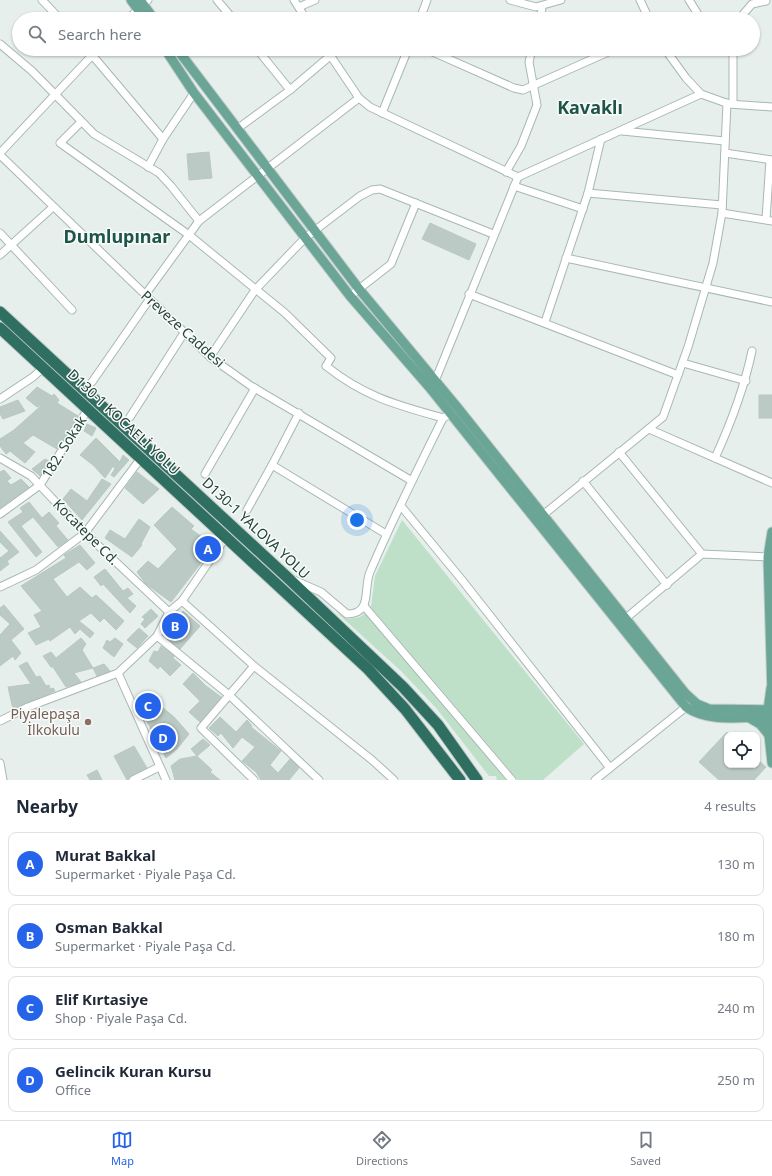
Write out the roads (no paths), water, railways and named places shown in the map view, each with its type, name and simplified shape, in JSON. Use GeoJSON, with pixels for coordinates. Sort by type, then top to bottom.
{"type":"FeatureCollection","features":[{"type":"Feature","properties":{"kind":"highway","name":"D130-1 YALOVA YOLU"},"geometry":{"type":"LineString","coordinates":[[0,312],[204,497],[420,705],[438,726],[477,780]]}},
{"type":"Feature","properties":{"kind":"highway","name":"D130-1 KOCAELİ YOLU"},"geometry":{"type":"LineString","coordinates":[[0,328],[88,408],[204,520],[226,537],[368,669],[406,709],[460,780]]}},
{"type":"Feature","properties":{"kind":"main road"},"geometry":{"type":"LineString","coordinates":[[131,0],[142,4],[148,12]]}},
{"type":"Feature","properties":{"kind":"main road"},"geometry":{"type":"LineString","coordinates":[[170,56],[194,93],[350,296],[433,384]]}},
{"type":"Feature","properties":{"kind":"main road"},"geometry":{"type":"LineString","coordinates":[[182,56],[314,231],[433,384],[450,413],[686,708],[699,715],[710,718],[748,717],[770,713]]}},
{"type":"Feature","properties":{"kind":"main road"},"geometry":{"type":"LineString","coordinates":[[450,413],[543,515],[684,693],[703,708],[770,713]]}},
{"type":"Feature","properties":{"kind":"main road"},"geometry":{"type":"LineString","coordinates":[[772,532],[768,557],[771,692],[769,735],[772,762]]}},
{"type":"Feature","properties":{"kind":"main road"},"geometry":{"type":"LineString","coordinates":[[748,717],[760,724],[769,735]]}},
{"type":"Feature","properties":{"kind":"street"},"geometry":{"type":"LineString","coordinates":[[42,0],[53,12]]}},
{"type":"Feature","properties":{"kind":"street"},"geometry":{"type":"LineString","coordinates":[[218,0],[227,12]]}},
{"type":"Feature","properties":{"kind":"street"},"geometry":{"type":"LineString","coordinates":[[294,0],[302,12]]}},
{"type":"Feature","properties":{"kind":"street"},"geometry":{"type":"LineString","coordinates":[[299,7],[315,0]]}},
{"type":"Feature","properties":{"kind":"street"},"geometry":{"type":"LineString","coordinates":[[423,12],[427,0]]}},
{"type":"Feature","properties":{"kind":"street"},"geometry":{"type":"LineString","coordinates":[[510,0],[536,7],[560,0]]}},
{"type":"Feature","properties":{"kind":"street"},"geometry":{"type":"LineString","coordinates":[[640,0],[646,12]]}},
{"type":"Feature","properties":{"kind":"street"},"geometry":{"type":"LineString","coordinates":[[689,0],[697,12]]}},
{"type":"Feature","properties":{"kind":"street"},"geometry":{"type":"LineString","coordinates":[[745,12],[752,4],[768,1]]}},
{"type":"Feature","properties":{"kind":"street"},"geometry":{"type":"LineString","coordinates":[[135,12],[142,4]]}},
{"type":"Feature","properties":{"kind":"street"},"geometry":{"type":"LineString","coordinates":[[542,6],[542,12]]}},
{"type":"Feature","properties":{"kind":"street"},"geometry":{"type":"LineString","coordinates":[[0,44],[12,54]]}},
{"type":"Feature","properties":{"kind":"street"},"geometry":{"type":"LineString","coordinates":[[14,56],[32,71],[81,122],[104,142],[159,173],[199,221]]}},
{"type":"Feature","properties":{"kind":"street"},"geometry":{"type":"LineString","coordinates":[[0,154],[91,56]]}},
{"type":"Feature","properties":{"kind":"street"},"geometry":{"type":"LineString","coordinates":[[93,56],[163,139]]}},
{"type":"Feature","properties":{"kind":"street"},"geometry":{"type":"LineString","coordinates":[[263,56],[290,90]]}},
{"type":"Feature","properties":{"kind":"street"},"geometry":{"type":"LineString","coordinates":[[237,129],[290,90],[324,56]]}},
{"type":"Feature","properties":{"kind":"street"},"geometry":{"type":"LineString","coordinates":[[331,56],[359,98],[370,107],[518,177]]}},
{"type":"Feature","properties":{"kind":"street"},"geometry":{"type":"LineString","coordinates":[[382,113],[405,56]]}},
{"type":"Feature","properties":{"kind":"street"},"geometry":{"type":"LineString","coordinates":[[442,56],[514,88],[523,90],[600,56]]}},
{"type":"Feature","properties":{"kind":"street"},"geometry":{"type":"LineString","coordinates":[[506,172],[521,146],[537,105],[534,86],[530,76],[529,62],[530,56]]}},
{"type":"Feature","properties":{"kind":"street"},"geometry":{"type":"LineString","coordinates":[[670,56],[686,78],[701,94],[730,104],[772,107]]}},
{"type":"Feature","properties":{"kind":"street"},"geometry":{"type":"LineString","coordinates":[[543,515],[663,417],[682,363],[713,263],[722,213],[725,141],[730,104],[733,56]]}},
{"type":"Feature","properties":{"kind":"street"},"geometry":{"type":"LineString","coordinates":[[148,166],[163,139],[194,93]]}},
{"type":"Feature","properties":{"kind":"street"},"geometry":{"type":"LineString","coordinates":[[433,384],[493,234],[518,177],[701,94]]}},
{"type":"Feature","properties":{"kind":"street"},"geometry":{"type":"LineString","coordinates":[[92,382],[147,297],[199,221],[359,98]]}},
{"type":"Feature","properties":{"kind":"street"},"geometry":{"type":"LineString","coordinates":[[81,122],[60,143],[189,235],[285,313],[332,358],[326,366],[342,379],[373,396],[450,413],[412,481],[386,534],[368,576],[366,601],[362,610],[354,614],[347,614],[321,592],[288,578]]}},
{"type":"Feature","properties":{"kind":"street"},"geometry":{"type":"LineString","coordinates":[[620,131],[725,141]]}},
{"type":"Feature","properties":{"kind":"street"},"geometry":{"type":"LineString","coordinates":[[545,322],[588,193],[601,139]]}},
{"type":"Feature","properties":{"kind":"street"},"geometry":{"type":"LineString","coordinates":[[722,213],[769,220],[771,160],[725,153]]}},
{"type":"Feature","properties":{"kind":"street","name":"Preveze Caddesi"},"geometry":{"type":"LineString","coordinates":[[0,154],[53,207],[210,357],[255,388],[412,481]]}},
{"type":"Feature","properties":{"kind":"street"},"geometry":{"type":"LineString","coordinates":[[514,186],[583,209]]}},
{"type":"Feature","properties":{"kind":"street"},"geometry":{"type":"LineString","coordinates":[[210,357],[255,290],[305,238],[360,196],[372,190],[380,189],[493,234]]}},
{"type":"Feature","properties":{"kind":"street"},"geometry":{"type":"LineString","coordinates":[[588,193],[722,205]]}},
{"type":"Feature","properties":{"kind":"street"},"geometry":{"type":"LineString","coordinates":[[350,296],[391,264],[416,203]]}},
{"type":"Feature","properties":{"kind":"street"},"geometry":{"type":"LineString","coordinates":[[0,255],[53,207]]}},
{"type":"Feature","properties":{"kind":"street"},"geometry":{"type":"LineString","coordinates":[[0,232],[72,310]]}},
{"type":"Feature","properties":{"kind":"street"},"geometry":{"type":"LineString","coordinates":[[566,258],[772,302]]}},
{"type":"Feature","properties":{"kind":"street"},"geometry":{"type":"LineString","coordinates":[[469,294],[545,322],[678,375]]}},
{"type":"Feature","properties":{"kind":"street"},"geometry":{"type":"LineString","coordinates":[[130,417],[184,333]]}},
{"type":"Feature","properties":{"kind":"street"},"geometry":{"type":"LineString","coordinates":[[715,458],[732,420],[746,381],[752,350]]}},
{"type":"Feature","properties":{"kind":"street"},"geometry":{"type":"LineString","coordinates":[[682,363],[746,381]]}},
{"type":"Feature","properties":{"kind":"street"},"geometry":{"type":"LineString","coordinates":[[0,399],[33,378],[44,368]]}},
{"type":"Feature","properties":{"kind":"street"},"geometry":{"type":"LineString","coordinates":[[205,474],[255,388]]}},
{"type":"Feature","properties":{"kind":"street","name":"182. Sokak"},"geometry":{"type":"LineString","coordinates":[[40,485],[88,408]]}},
{"type":"Feature","properties":{"kind":"street"},"geometry":{"type":"LineString","coordinates":[[247,510],[299,413]]}},
{"type":"Feature","properties":{"kind":"street"},"geometry":{"type":"LineString","coordinates":[[649,429],[772,483]]}},
{"type":"Feature","properties":{"kind":"street"},"geometry":{"type":"LineString","coordinates":[[619,452],[702,554]]}},
{"type":"Feature","properties":{"kind":"street","name":"Kocatepe Cd."},"geometry":{"type":"LineString","coordinates":[[0,458],[31,476],[85,533],[170,612]]}},
{"type":"Feature","properties":{"kind":"street"},"geometry":{"type":"LineString","coordinates":[[0,586],[36,570],[85,533],[141,458]]}},
{"type":"Feature","properties":{"kind":"street"},"geometry":{"type":"LineString","coordinates":[[272,465],[386,534]]}},
{"type":"Feature","properties":{"kind":"street"},"geometry":{"type":"LineString","coordinates":[[583,481],[667,585]]}},
{"type":"Feature","properties":{"kind":"street"},"geometry":{"type":"LineString","coordinates":[[0,514],[40,485]]}},
{"type":"Feature","properties":{"kind":"street"},"geometry":{"type":"LineString","coordinates":[[401,506],[462,580],[610,768]]}},
{"type":"Feature","properties":{"kind":"street"},"geometry":{"type":"LineString","coordinates":[[0,721],[28,707],[118,673],[157,636],[170,612],[182,601],[226,537]]}},
{"type":"Feature","properties":{"kind":"street"},"geometry":{"type":"LineString","coordinates":[[625,619],[702,554],[768,557]]}},
{"type":"Feature","properties":{"kind":"street"},"geometry":{"type":"LineString","coordinates":[[182,601],[254,666],[372,760],[394,780]]}},
{"type":"Feature","properties":{"kind":"street"},"geometry":{"type":"LineString","coordinates":[[364,606],[512,780]]}},
{"type":"Feature","properties":{"kind":"street"},"geometry":{"type":"LineString","coordinates":[[157,636],[229,695],[319,780]]}},
{"type":"Feature","properties":{"kind":"street"},"geometry":{"type":"LineString","coordinates":[[254,666],[201,728],[254,780]]}},
{"type":"Feature","properties":{"kind":"street"},"geometry":{"type":"LineString","coordinates":[[118,673],[166,780]]}},
{"type":"Feature","properties":{"kind":"street"},"geometry":{"type":"LineString","coordinates":[[595,780],[686,708]]}},
{"type":"Feature","properties":{"kind":"street"},"geometry":{"type":"LineString","coordinates":[[0,763],[3,780]]}},
{"type":"Feature","properties":{"kind":"street"},"geometry":{"type":"LineString","coordinates":[[133,780],[159,767]]}},
{"type":"Feature","properties":{"kind":"place","name":"Murat Bakkal"},"geometry":{"type":"Point","coordinates":[208,549]}},
{"type":"Feature","properties":{"kind":"place","name":"Osman Bakkal"},"geometry":{"type":"Point","coordinates":[175,626]}},
{"type":"Feature","properties":{"kind":"place","name":"Elif Kırtasiye"},"geometry":{"type":"Point","coordinates":[148,706]}},
{"type":"Feature","properties":{"kind":"place","name":"Piyalepaşa İlkokulu"},"geometry":{"type":"Point","coordinates":[88,722]}},
{"type":"Feature","properties":{"kind":"place","name":"Gelincik Kuran Kursu"},"geometry":{"type":"Point","coordinates":[163,738]}},
{"type":"Feature","properties":{"kind":"district","name":"Kavaklı"},"geometry":{"type":"Point","coordinates":[590,108]}},
{"type":"Feature","properties":{"kind":"district","name":"Dumlupınar"},"geometry":{"type":"Point","coordinates":[117,237]}}]}
